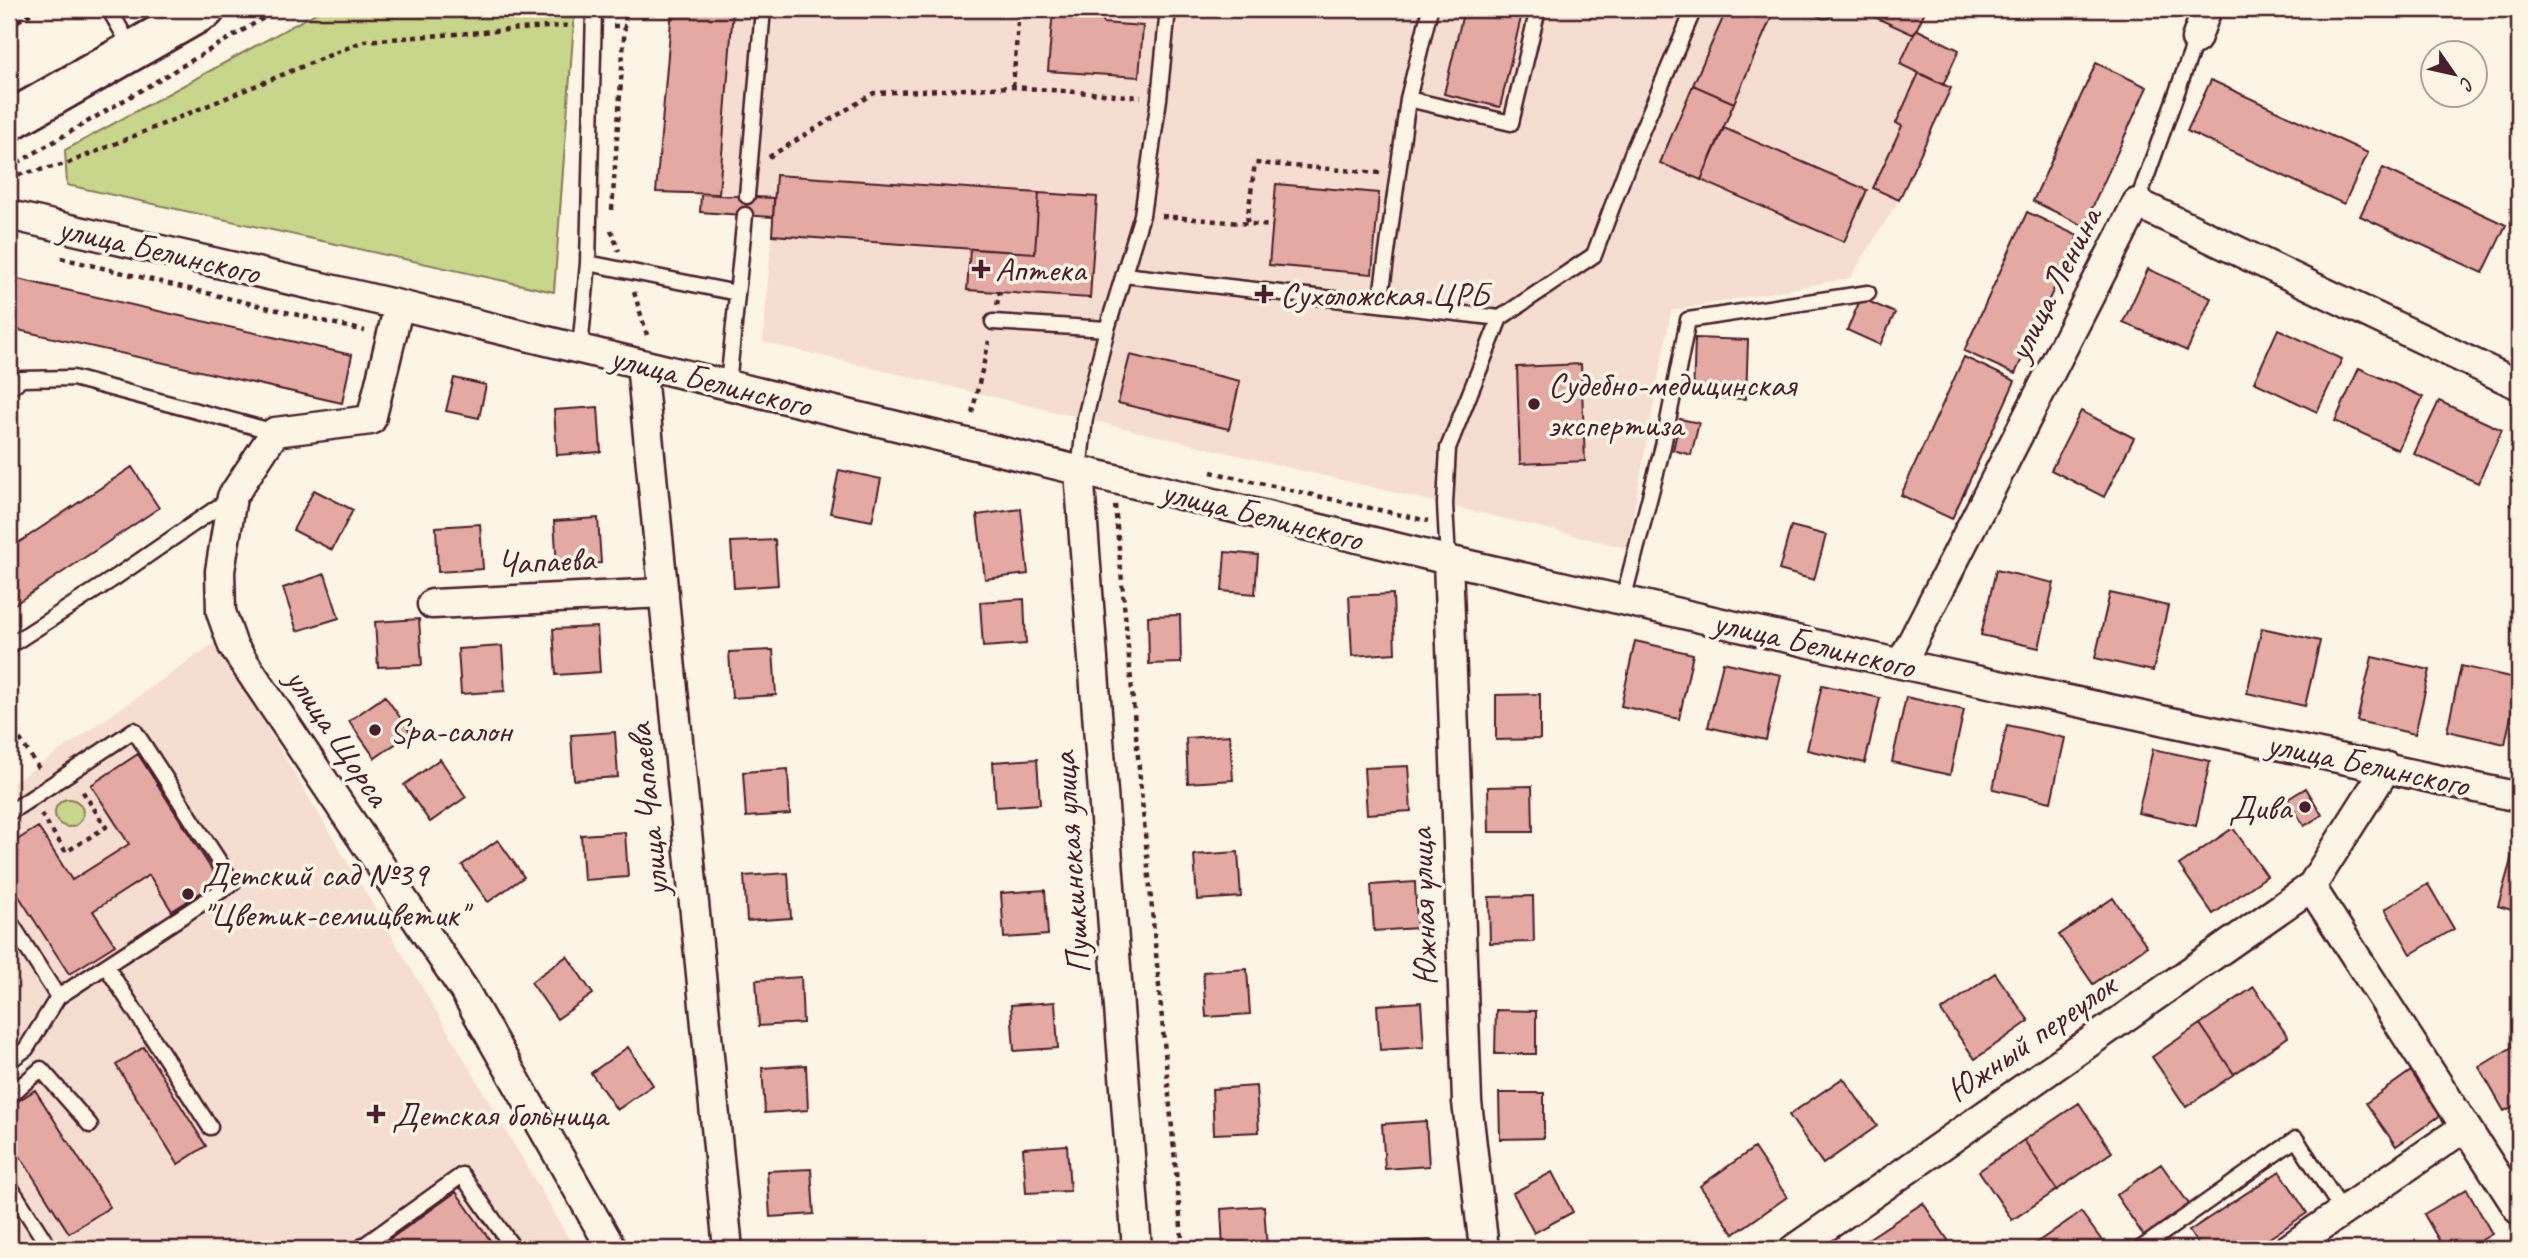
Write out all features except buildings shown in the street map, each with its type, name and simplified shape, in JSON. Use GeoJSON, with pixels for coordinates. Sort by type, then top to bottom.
{"type":"FeatureCollection","features":[{"type":"Feature","properties":{"kind":"main road"},"geometry":{"type":"LineString","coordinates":[[9,121],[205,9]]}},
{"type":"Feature","properties":{"kind":"street"},"geometry":{"type":"LineString","coordinates":[[2196,39],[2207,9]]}},
{"type":"Feature","properties":{"kind":"street","name":"улица Ленина"},"geometry":{"type":"LineString","coordinates":[[1902,664],[2137,203],[2519,385]]}},
{"type":"Feature","properties":{"kind":"street","name":"улица Белинского"},"geometry":{"type":"LineString","coordinates":[[9,215],[399,305],[1448,560],[1902,664],[2519,797]]}},
{"type":"Feature","properties":{"kind":"street"},"geometry":{"type":"LineString","coordinates":[[275,432],[371,420],[399,305]]}},
{"type":"Feature","properties":{"kind":"street","name":"улица Чапаева"},"geometry":{"type":"LineString","coordinates":[[641,364],[728,1249]]}},
{"type":"Feature","properties":{"kind":"street","name":"улица Щорса"},"geometry":{"type":"LineString","coordinates":[[275,432],[232,497],[220,571],[221,612],[233,646],[464,990],[612,1249]]}},
{"type":"Feature","properties":{"kind":"street","name":"Пушкинская улица"},"geometry":{"type":"LineString","coordinates":[[1079,471],[1136,1249]]}},
{"type":"Feature","properties":{"kind":"street","name":"Южная улица"},"geometry":{"type":"LineString","coordinates":[[1448,560],[1467,1102],[1484,1249]]}},
{"type":"Feature","properties":{"kind":"street","name":"Чапаева"},"geometry":{"type":"LineString","coordinates":[[432,604],[664,593]]}},
{"type":"Feature","properties":{"kind":"street"},"geometry":{"type":"LineString","coordinates":[[2386,767],[2311,887],[2519,1210]]}},
{"type":"Feature","properties":{"kind":"street","name":"Южный переулок"},"geometry":{"type":"LineString","coordinates":[[1794,1249],[2311,887]]}},
{"type":"Feature","properties":{"kind":"street"},"geometry":{"type":"LineString","coordinates":[[2288,1249],[2465,1127]]}},
{"type":"Feature","properties":{"kind":"lane"},"geometry":{"type":"LineString","coordinates":[[109,9],[133,50]]}},
{"type":"Feature","properties":{"kind":"lane"},"geometry":{"type":"LineString","coordinates":[[580,349],[588,263],[594,9]]}},
{"type":"Feature","properties":{"kind":"lane"},"geometry":{"type":"LineString","coordinates":[[747,196],[763,9]]}},
{"type":"Feature","properties":{"kind":"lane"},"geometry":{"type":"LineString","coordinates":[[1079,471],[1085,418],[1107,329],[1142,215],[1159,99],[1168,9]]}},
{"type":"Feature","properties":{"kind":"lane"},"geometry":{"type":"LineString","coordinates":[[1380,304],[1408,99],[1430,9]]}},
{"type":"Feature","properties":{"kind":"lane"},"geometry":{"type":"LineString","coordinates":[[1408,99],[1511,123],[1538,9]]}},
{"type":"Feature","properties":{"kind":"lane"},"geometry":{"type":"LineString","coordinates":[[1448,560],[1445,504],[1448,448],[1500,318],[1594,255],[1633,152],[1694,9]]}},
{"type":"Feature","properties":{"kind":"lane"},"geometry":{"type":"LineString","coordinates":[[2137,203],[2196,39]]}},
{"type":"Feature","properties":{"kind":"lane"},"geometry":{"type":"LineString","coordinates":[[728,385],[745,215]]}},
{"type":"Feature","properties":{"kind":"lane"},"geometry":{"type":"LineString","coordinates":[[588,263],[737,293]]}},
{"type":"Feature","properties":{"kind":"lane"},"geometry":{"type":"LineString","coordinates":[[1124,275],[1500,318]]}},
{"type":"Feature","properties":{"kind":"lane"},"geometry":{"type":"LineString","coordinates":[[1623,600],[1663,446],[1688,320],[1868,293]]}},
{"type":"Feature","properties":{"kind":"lane"},"geometry":{"type":"LineString","coordinates":[[993,321],[1107,329]]}},
{"type":"Feature","properties":{"kind":"lane"},"geometry":{"type":"LineString","coordinates":[[9,388],[22,379],[73,378],[275,432]]}},
{"type":"Feature","properties":{"kind":"lane"},"geometry":{"type":"LineString","coordinates":[[9,646],[232,497]]}},
{"type":"Feature","properties":{"kind":"lane"},"geometry":{"type":"LineString","coordinates":[[9,813],[134,730],[233,883],[58,997],[26,1049],[9,1060]]}},
{"type":"Feature","properties":{"kind":"lane"},"geometry":{"type":"LineString","coordinates":[[9,920],[58,997]]}},
{"type":"Feature","properties":{"kind":"lane"},"geometry":{"type":"LineString","coordinates":[[106,966],[210,1126]]}},
{"type":"Feature","properties":{"kind":"lane"},"geometry":{"type":"LineString","coordinates":[[9,1096],[41,1069],[90,1125]]}},
{"type":"Feature","properties":{"kind":"lane"},"geometry":{"type":"LineString","coordinates":[[2140,1249],[2296,1139],[2343,1212]]}},
{"type":"Feature","properties":{"kind":"lane"},"geometry":{"type":"LineString","coordinates":[[359,1249],[461,1175],[514,1249]]}},
{"type":"Feature","properties":{"kind":"lane"},"geometry":{"type":"LineString","coordinates":[[9,1185],[50,1249]]}},
{"type":"Feature","properties":{"kind":"path"},"geometry":{"type":"LineString","coordinates":[[9,26],[38,9]]}},
{"type":"Feature","properties":{"kind":"path"},"geometry":{"type":"LineString","coordinates":[[9,168],[279,9]]}},
{"type":"Feature","properties":{"kind":"path"},"geometry":{"type":"LineString","coordinates":[[626,9],[611,231],[628,272],[646,335]]}},
{"type":"Feature","properties":{"kind":"path"},"geometry":{"type":"LineString","coordinates":[[1013,87],[1018,9]]}},
{"type":"Feature","properties":{"kind":"path"},"geometry":{"type":"LineString","coordinates":[[9,177],[66,164],[364,41],[574,25],[625,26]]}},
{"type":"Feature","properties":{"kind":"path"},"geometry":{"type":"LineString","coordinates":[[749,170],[874,93],[1013,87],[1159,99]]}},
{"type":"Feature","properties":{"kind":"path"},"geometry":{"type":"LineString","coordinates":[[1247,222],[1255,163],[1399,174]]}},
{"type":"Feature","properties":{"kind":"path"},"geometry":{"type":"LineString","coordinates":[[1142,215],[1273,226]]}},
{"type":"Feature","properties":{"kind":"path"},"geometry":{"type":"LineString","coordinates":[[972,413],[1000,292]]}},
{"type":"Feature","properties":{"kind":"path"},"geometry":{"type":"LineString","coordinates":[[1113,479],[1183,1249]]}},
{"type":"Feature","properties":{"kind":"path"},"geometry":{"type":"LineString","coordinates":[[9,722],[50,786]]}},
{"type":"Feature","properties":{"kind":"path"},"geometry":{"type":"LineString","coordinates":[[31,798],[66,852],[106,827],[70,772]]}},
{"type":"Feature","properties":{"kind":"shaded area","name":"Сухоложская ЦРБ"},"geometry":{"type":"Polygon","coordinates":[[[672,9],[1926,9],[1916,30],[1959,50],[1943,84],[1951,88],[1899,200],[1850,278],[1671,311],[1627,548],[763,342],[773,217],[700,212],[701,194],[656,192],[672,9]]]}},
{"type":"Feature","properties":{"kind":"shaded area"},"geometry":{"type":"Polygon","coordinates":[[[216,642],[575,1249],[9,1249],[9,1081],[32,1060],[9,1022],[9,786],[216,642]]]}},
{"type":"Feature","properties":{"kind":"green space"},"geometry":{"type":"Polygon","coordinates":[[[323,9],[575,9],[554,292],[67,185],[65,150],[323,9]]]}},
{"type":"Feature","properties":{"kind":"green space"},"geometry":{"type":"Polygon","coordinates":[[[69,799],[79,803],[83,813],[79,823],[69,827],[59,823],[55,813],[59,803],[69,799]]]}},
{"type":"Feature","properties":{"kind":"place","name":"Аптека"},"geometry":{"type":"Point","coordinates":[981,269]}},
{"type":"Feature","properties":{"kind":"place","name":"Сухоложская ЦРБ"},"geometry":{"type":"Point","coordinates":[1264,294]}},
{"type":"Feature","properties":{"kind":"place","name":"Судебно-медицинская экспертиза"},"geometry":{"type":"Point","coordinates":[1534,404]}},
{"type":"Feature","properties":{"kind":"place","name":"Spa-салон"},"geometry":{"type":"Point","coordinates":[375,730]}},
{"type":"Feature","properties":{"kind":"place","name":"Дива"},"geometry":{"type":"Point","coordinates":[2305,807]}},
{"type":"Feature","properties":{"kind":"place","name":"Детский сад №39 \"Цветик-семицветик\""},"geometry":{"type":"Point","coordinates":[188,894]}},
{"type":"Feature","properties":{"kind":"place","name":"Детская больница"},"geometry":{"type":"Point","coordinates":[376,1114]}}]}
